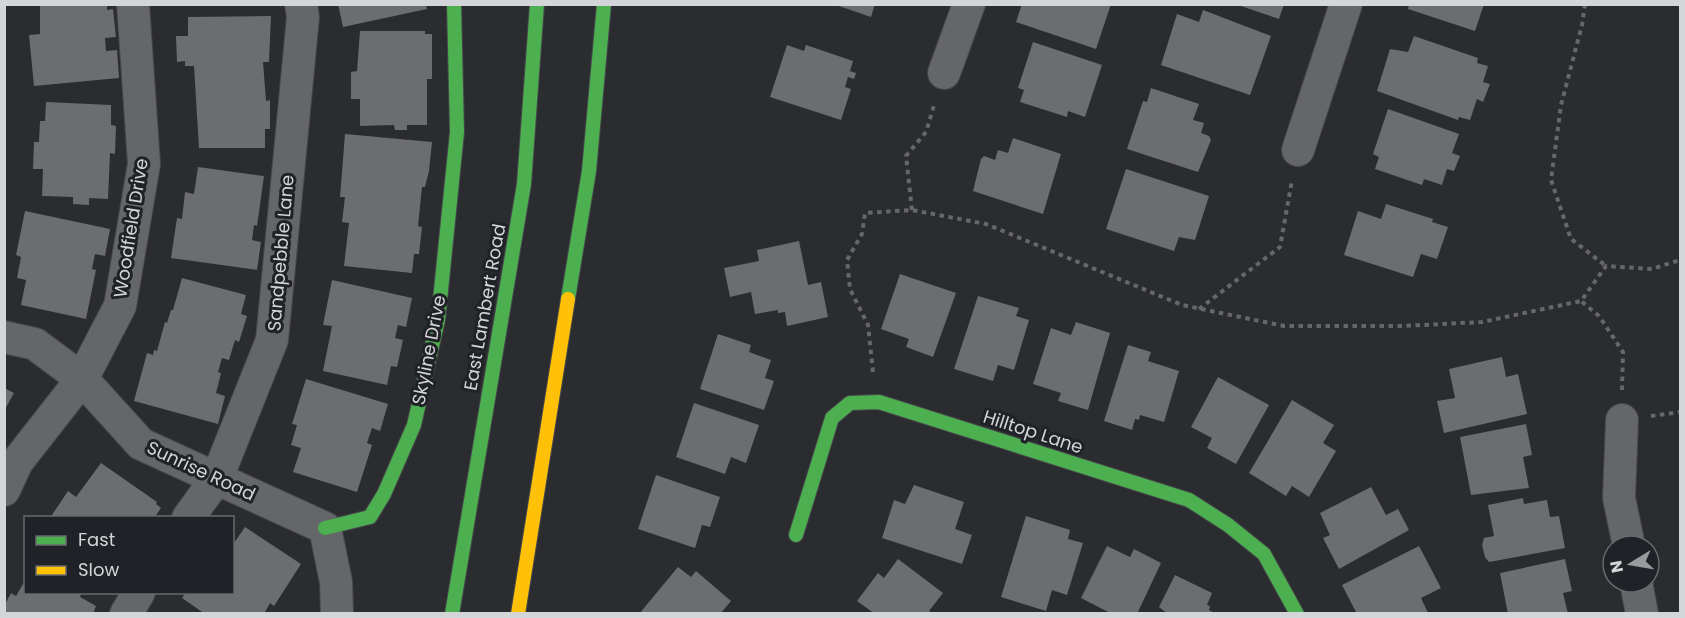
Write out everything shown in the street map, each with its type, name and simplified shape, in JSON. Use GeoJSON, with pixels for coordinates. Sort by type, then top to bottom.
{"type":"FeatureCollection","features":[{"type":"Feature","properties":{"kind":"street","name":"Woodfield Drive"},"geometry":{"type":"LineString","coordinates":[[4,490],[17,462],[82,379],[120,306],[144,164],[134,4]]}},
{"type":"Feature","properties":{"kind":"street","name":"Sandpebble Lane"},"geometry":{"type":"LineString","coordinates":[[189,516],[217,478],[272,340],[303,17],[301,4]]}},
{"type":"Feature","properties":{"kind":"street","name":"Skyline Drive"},"geometry":{"type":"LineString","coordinates":[[325,528],[370,517],[384,494],[414,425],[438,320],[457,132],[454,4]]}},
{"type":"Feature","properties":{"kind":"street","name":"East Lambert Road"},"geometry":{"type":"LineString","coordinates":[[452,614],[524,184],[537,4]]}},
{"type":"Feature","properties":{"kind":"street"},"geometry":{"type":"LineString","coordinates":[[518,614],[589,171],[604,4]]}},
{"type":"Feature","properties":{"kind":"street"},"geometry":{"type":"LineString","coordinates":[[944,73],[969,4]]}},
{"type":"Feature","properties":{"kind":"street"},"geometry":{"type":"LineString","coordinates":[[1298,150],[1346,4]]}},
{"type":"Feature","properties":{"kind":"street","name":"Sunrise Road"},"geometry":{"type":"LineString","coordinates":[[4,337],[34,344],[82,379],[141,444],[325,528]]}},
{"type":"Feature","properties":{"kind":"street","name":"Hilltop Lane"},"geometry":{"type":"LineString","coordinates":[[796,535],[831,418],[850,403],[879,402],[1189,500],[1228,525],[1264,554],[1297,614]]}},
{"type":"Feature","properties":{"kind":"street"},"geometry":{"type":"LineString","coordinates":[[1622,420],[1619,498],[1626,534]]}},
{"type":"Feature","properties":{"kind":"street"},"geometry":{"type":"LineString","coordinates":[[325,528],[336,582],[337,614]]}},
{"type":"Feature","properties":{"kind":"street"},"geometry":{"type":"LineString","coordinates":[[126,614],[138,594]]}},
{"type":"Feature","properties":{"kind":"street"},"geometry":{"type":"LineString","coordinates":[[1638,594],[1642,614]]}},
{"type":"Feature","properties":{"kind":"path"},"geometry":{"type":"LineString","coordinates":[[1585,4],[1561,105],[1551,180],[1571,238],[1606,266],[1652,268],[1680,260]]}},
{"type":"Feature","properties":{"kind":"path"},"geometry":{"type":"LineString","coordinates":[[912,210],[906,156],[926,132],[944,73]]}},
{"type":"Feature","properties":{"kind":"path"},"geometry":{"type":"LineString","coordinates":[[1199,309],[1280,247],[1298,150]]}},
{"type":"Feature","properties":{"kind":"path"},"geometry":{"type":"LineString","coordinates":[[879,402],[871,363],[868,325],[850,289],[846,260],[862,234],[865,213],[912,210],[986,224],[1182,305],[1284,326],[1403,326],[1482,322],[1581,301],[1606,266]]}},
{"type":"Feature","properties":{"kind":"path"},"geometry":{"type":"LineString","coordinates":[[1581,301],[1599,316],[1623,352],[1622,420]]}},
{"type":"Feature","properties":{"kind":"building"},"geometry":{"type":"Polygon","coordinates":[[[40,4],[107,4],[107,10],[113,9],[116,37],[105,38],[106,51],[117,50],[119,78],[34,86],[29,35],[40,34],[40,4]]]}},
{"type":"Feature","properties":{"kind":"building"},"geometry":{"type":"Polygon","coordinates":[[[338,4],[426,4],[427,9],[343,27],[338,4]]]}},
{"type":"Feature","properties":{"kind":"building"},"geometry":{"type":"Polygon","coordinates":[[[833,4],[875,4],[871,17],[833,4]]]}},
{"type":"Feature","properties":{"kind":"building"},"geometry":{"type":"Polygon","coordinates":[[[1022,4],[1111,4],[1096,49],[1016,22],[1022,4]]]}},
{"type":"Feature","properties":{"kind":"building"},"geometry":{"type":"Polygon","coordinates":[[[1235,4],[1284,4],[1279,19],[1235,4]]]}},
{"type":"Feature","properties":{"kind":"building"},"geometry":{"type":"Polygon","coordinates":[[[1409,4],[1484,4],[1475,31],[1408,9],[1409,4]]]}},
{"type":"Feature","properties":{"kind":"building"},"geometry":{"type":"Polygon","coordinates":[[[1203,10],[1271,36],[1250,95],[1161,65],[1177,14],[1199,22],[1203,10]]]}},
{"type":"Feature","properties":{"kind":"building"},"geometry":{"type":"Polygon","coordinates":[[[271,16],[269,62],[263,62],[266,101],[270,100],[270,129],[265,129],[265,148],[199,148],[194,66],[185,66],[185,61],[177,62],[176,36],[188,36],[188,17],[271,16]]]}},
{"type":"Feature","properties":{"kind":"building"},"geometry":{"type":"Polygon","coordinates":[[[360,31],[425,31],[425,34],[432,34],[432,79],[427,79],[427,125],[407,125],[407,130],[395,130],[394,125],[360,126],[360,99],[351,99],[351,72],[357,71],[360,31]]]}},
{"type":"Feature","properties":{"kind":"building"},"geometry":{"type":"Polygon","coordinates":[[[1414,36],[1478,58],[1477,63],[1488,66],[1483,82],[1490,84],[1483,102],[1477,99],[1470,120],[1459,117],[1458,120],[1377,91],[1390,49],[1408,52],[1414,36]]]}},
{"type":"Feature","properties":{"kind":"building"},"geometry":{"type":"Polygon","coordinates":[[[1033,42],[1102,65],[1085,117],[1068,111],[1067,117],[1020,102],[1024,90],[1018,88],[1033,42]]]}},
{"type":"Feature","properties":{"kind":"building"},"geometry":{"type":"Polygon","coordinates":[[[787,45],[804,51],[806,45],[853,61],[850,71],[856,73],[854,79],[848,77],[845,87],[851,89],[841,120],[770,97],[787,45]]]}},
{"type":"Feature","properties":{"kind":"building"},"geometry":{"type":"Polygon","coordinates":[[[1151,88],[1199,104],[1193,120],[1204,123],[1201,133],[1209,136],[1211,140],[1198,172],[1127,149],[1143,101],[1147,102],[1151,88]]]}},
{"type":"Feature","properties":{"kind":"building"},"geometry":{"type":"Polygon","coordinates":[[[46,102],[111,105],[111,125],[116,126],[115,154],[110,153],[108,199],[89,198],[89,205],[73,204],[73,197],[42,196],[43,169],[33,169],[34,142],[39,142],[40,121],[45,121],[46,102]]]}},
{"type":"Feature","properties":{"kind":"building"},"geometry":{"type":"Polygon","coordinates":[[[1388,109],[1459,134],[1452,153],[1460,156],[1454,171],[1447,169],[1442,185],[1424,179],[1422,185],[1375,169],[1379,157],[1373,154],[1388,109]]]}},
{"type":"Feature","properties":{"kind":"building"},"geometry":{"type":"Polygon","coordinates":[[[345,134],[432,142],[429,171],[425,187],[422,187],[418,226],[422,227],[419,254],[414,254],[412,273],[344,266],[349,223],[342,222],[345,197],[340,197],[345,134]]]}},
{"type":"Feature","properties":{"kind":"building"},"geometry":{"type":"Polygon","coordinates":[[[1013,138],[1061,154],[1043,214],[973,191],[981,159],[984,156],[995,160],[998,150],[1008,153],[1013,138]]]}},
{"type":"Feature","properties":{"kind":"building"},"geometry":{"type":"Polygon","coordinates":[[[198,167],[264,176],[257,226],[254,225],[252,240],[261,242],[257,270],[171,258],[177,218],[182,219],[185,192],[194,194],[198,167]]]}},
{"type":"Feature","properties":{"kind":"building"},"geometry":{"type":"Polygon","coordinates":[[[1126,169],[1209,196],[1195,240],[1179,237],[1174,251],[1106,229],[1126,169]]]}},
{"type":"Feature","properties":{"kind":"building"},"geometry":{"type":"Polygon","coordinates":[[[1386,204],[1433,219],[1432,222],[1448,227],[1437,259],[1421,254],[1413,277],[1344,255],[1358,211],[1381,219],[1386,204]]]}},
{"type":"Feature","properties":{"kind":"building"},"geometry":{"type":"Polygon","coordinates":[[[25,211],[110,229],[105,256],[95,254],[92,269],[96,270],[86,319],[21,305],[26,280],[17,278],[21,257],[16,255],[25,211]]]}},
{"type":"Feature","properties":{"kind":"building"},"geometry":{"type":"Polygon","coordinates":[[[799,241],[808,285],[821,282],[828,317],[787,326],[785,312],[778,313],[778,310],[755,314],[751,292],[730,297],[724,268],[759,261],[757,250],[799,241]]]}},
{"type":"Feature","properties":{"kind":"building"},"geometry":{"type":"Polygon","coordinates":[[[900,274],[956,293],[933,357],[906,347],[909,339],[881,329],[900,274]]]}},
{"type":"Feature","properties":{"kind":"building"},"geometry":{"type":"Polygon","coordinates":[[[182,278],[246,295],[241,314],[247,316],[239,342],[235,340],[229,360],[222,358],[218,372],[221,373],[216,393],[225,396],[218,424],[134,401],[147,353],[153,355],[154,350],[157,351],[165,322],[167,323],[171,310],[173,310],[182,278]]]}},
{"type":"Feature","properties":{"kind":"building"},"geometry":{"type":"Polygon","coordinates":[[[332,280],[412,298],[406,327],[398,325],[395,338],[403,340],[397,367],[391,366],[387,385],[323,371],[332,326],[323,325],[332,280]]]}},
{"type":"Feature","properties":{"kind":"building"},"geometry":{"type":"Polygon","coordinates":[[[978,296],[1019,308],[1016,316],[1029,320],[1014,370],[998,365],[993,381],[954,369],[978,296]]]}},
{"type":"Feature","properties":{"kind":"building"},"geometry":{"type":"Polygon","coordinates":[[[1076,322],[1110,333],[1088,410],[1058,401],[1061,393],[1033,384],[1051,328],[1071,335],[1076,322]]]}},
{"type":"Feature","properties":{"kind":"building"},"geometry":{"type":"Polygon","coordinates":[[[718,334],[751,345],[749,352],[771,360],[765,378],[774,381],[764,410],[700,389],[718,334]]]}},
{"type":"Feature","properties":{"kind":"building"},"geometry":{"type":"Polygon","coordinates":[[[1128,345],[1151,352],[1148,361],[1179,371],[1164,422],[1140,415],[1139,420],[1135,419],[1132,430],[1104,421],[1128,345]]]}},
{"type":"Feature","properties":{"kind":"building"},"geometry":{"type":"Polygon","coordinates":[[[1502,357],[1506,377],[1518,374],[1527,414],[1444,433],[1437,401],[1455,398],[1449,369],[1502,357]]]}},
{"type":"Feature","properties":{"kind":"building"},"geometry":{"type":"Polygon","coordinates":[[[1218,377],[1269,405],[1236,464],[1207,448],[1212,438],[1191,427],[1218,377]]]}},
{"type":"Feature","properties":{"kind":"building"},"geometry":{"type":"Polygon","coordinates":[[[306,379],[388,404],[380,431],[372,428],[367,443],[372,445],[357,492],[293,472],[301,448],[291,445],[297,425],[292,424],[306,379]]]}},
{"type":"Feature","properties":{"kind":"building"},"geometry":{"type":"Polygon","coordinates":[[[4,388],[14,393],[4,411],[4,388]]]}},
{"type":"Feature","properties":{"kind":"building"},"geometry":{"type":"Polygon","coordinates":[[[1292,400],[1334,425],[1323,443],[1336,451],[1309,497],[1292,486],[1286,496],[1249,473],[1292,400]]]}},
{"type":"Feature","properties":{"kind":"building"},"geometry":{"type":"Polygon","coordinates":[[[694,403],[759,425],[746,463],[731,457],[725,474],[676,457],[694,403]]]}},
{"type":"Feature","properties":{"kind":"building"},"geometry":{"type":"Polygon","coordinates":[[[1526,424],[1532,455],[1523,457],[1529,488],[1471,495],[1460,437],[1526,424]]]}},
{"type":"Feature","properties":{"kind":"building"},"geometry":{"type":"Polygon","coordinates":[[[101,463],[157,502],[156,504],[161,508],[155,516],[51,516],[68,491],[76,497],[101,463]]]}},
{"type":"Feature","properties":{"kind":"building"},"geometry":{"type":"Polygon","coordinates":[[[656,475],[720,497],[710,527],[702,525],[695,548],[638,529],[656,475]]]}},
{"type":"Feature","properties":{"kind":"building"},"geometry":{"type":"Polygon","coordinates":[[[914,485],[964,502],[955,529],[972,535],[962,564],[882,538],[894,500],[905,504],[914,485]]]}},
{"type":"Feature","properties":{"kind":"building"},"geometry":{"type":"Polygon","coordinates":[[[1371,487],[1386,515],[1398,509],[1409,530],[1339,569],[1323,538],[1330,535],[1320,513],[1371,487]]]}},
{"type":"Feature","properties":{"kind":"building"},"geometry":{"type":"Polygon","coordinates":[[[1523,498],[1524,504],[1547,500],[1550,517],[1559,516],[1565,548],[1489,562],[1482,545],[1484,538],[1494,536],[1488,505],[1523,498]]]}},
{"type":"Feature","properties":{"kind":"building"},"geometry":{"type":"Polygon","coordinates":[[[1026,516],[1070,530],[1068,539],[1083,543],[1067,595],[1052,590],[1046,611],[1001,597],[1026,516]]]}},
{"type":"Feature","properties":{"kind":"building"},"geometry":{"type":"Polygon","coordinates":[[[245,527],[301,564],[274,606],[270,603],[264,614],[205,614],[182,598],[185,594],[234,594],[234,543],[245,527]]]}},
{"type":"Feature","properties":{"kind":"building"},"geometry":{"type":"Polygon","coordinates":[[[1107,546],[1130,557],[1134,549],[1161,563],[1137,614],[1112,614],[1081,598],[1107,546]]]}},
{"type":"Feature","properties":{"kind":"building"},"geometry":{"type":"Polygon","coordinates":[[[1419,546],[1441,588],[1421,598],[1428,613],[1357,614],[1342,585],[1419,546]]]}},
{"type":"Feature","properties":{"kind":"building"},"geometry":{"type":"Polygon","coordinates":[[[898,559],[943,593],[929,611],[933,614],[875,614],[857,601],[878,573],[884,578],[898,559]]]}},
{"type":"Feature","properties":{"kind":"building"},"geometry":{"type":"Polygon","coordinates":[[[1565,559],[1572,591],[1563,593],[1568,614],[1508,614],[1500,573],[1565,559]]]}},
{"type":"Feature","properties":{"kind":"building"},"geometry":{"type":"Polygon","coordinates":[[[678,567],[691,577],[696,571],[731,601],[720,614],[639,614],[678,567]]]}},
{"type":"Feature","properties":{"kind":"building"},"geometry":{"type":"Polygon","coordinates":[[[1175,575],[1212,593],[1207,605],[1210,606],[1209,610],[1216,614],[1168,614],[1159,607],[1175,575]]]}},
{"type":"Feature","properties":{"kind":"building"},"geometry":{"type":"Polygon","coordinates":[[[24,582],[24,594],[81,594],[80,597],[96,606],[93,614],[4,614],[4,606],[11,593],[16,596],[24,582]]]}},
{"type":"Feature","properties":{"kind":"traffic: fast"},"geometry":{"type":"LineString","coordinates":[[325,528],[370,517],[384,494],[414,425],[438,320],[457,132],[454,4]]}},
{"type":"Feature","properties":{"kind":"traffic: fast"},"geometry":{"type":"LineString","coordinates":[[452,614],[524,184],[537,4]]}},
{"type":"Feature","properties":{"kind":"traffic: fast"},"geometry":{"type":"LineString","coordinates":[[568,299],[589,171],[604,4]]}},
{"type":"Feature","properties":{"kind":"traffic: fast"},"geometry":{"type":"LineString","coordinates":[[796,535],[832,418],[850,403],[879,402],[1189,500],[1228,525],[1264,554],[1297,614]]}},
{"type":"Feature","properties":{"kind":"traffic: slow"},"geometry":{"type":"LineString","coordinates":[[518,614],[568,299]]}}]}
